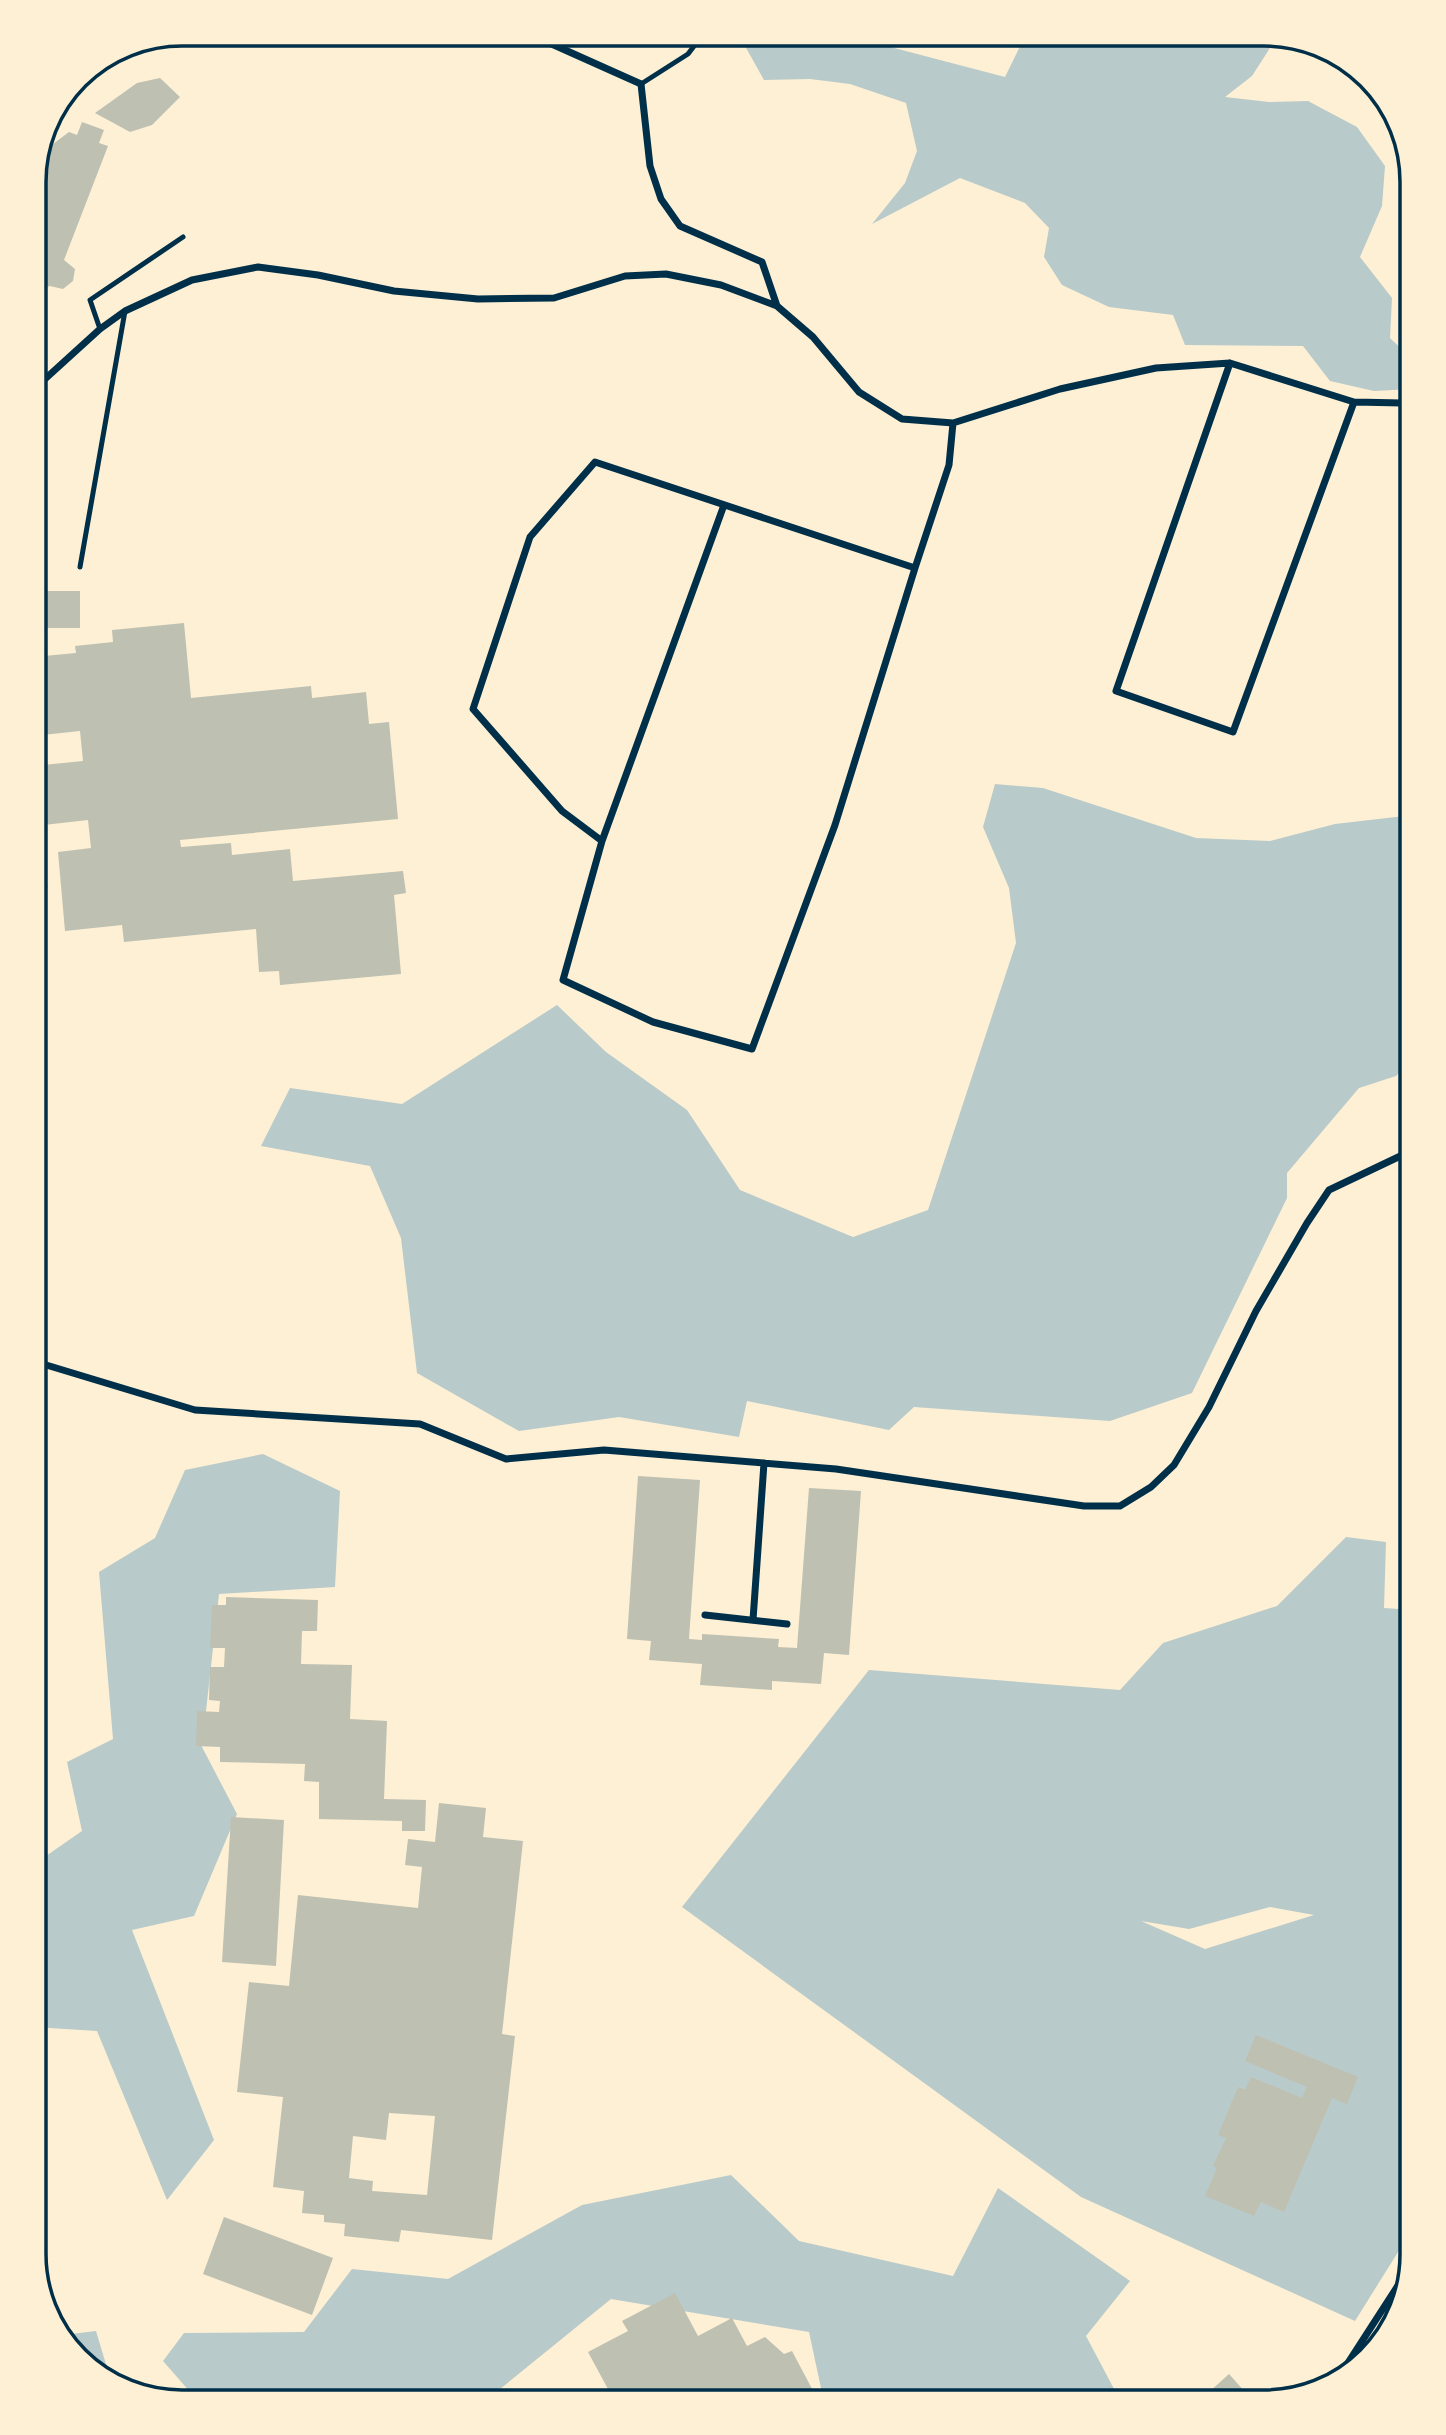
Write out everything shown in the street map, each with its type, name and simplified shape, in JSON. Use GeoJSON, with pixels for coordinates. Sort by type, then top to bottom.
{"type":"FeatureCollection","features":[{"type":"Feature","properties":{"kind":"street"},"geometry":{"type":"LineString","coordinates":[[556,46],[641,84],[650,166],[661,199],[680,226],[762,262],[777,306]]}},
{"type":"Feature","properties":{"kind":"street"},"geometry":{"type":"LineString","coordinates":[[46,378],[100,329],[125,311],[192,280],[258,267],[318,275],[394,291],[478,299],[554,298],[625,276],[666,274],[721,285],[777,306],[813,337],[859,392],[902,419],[953,423],[1059,389],[1156,368],[1230,363],[1354,402],[1400,403]]}},
{"type":"Feature","properties":{"kind":"street"},"geometry":{"type":"LineString","coordinates":[[1230,363],[1116,691],[1233,733],[1354,402]]}},
{"type":"Feature","properties":{"kind":"street"},"geometry":{"type":"LineString","coordinates":[[723,505],[602,841],[563,980],[653,1022],[752,1049],[835,825],[949,465],[953,423]]}},
{"type":"Feature","properties":{"kind":"street"},"geometry":{"type":"LineString","coordinates":[[602,841],[562,811],[473,709],[530,537],[595,462],[915,568]]}},
{"type":"Feature","properties":{"kind":"street"},"geometry":{"type":"LineString","coordinates":[[46,1365],[195,1410],[420,1424],[506,1458],[604,1450],[836,1469],[1084,1506],[1120,1506],[1151,1487],[1174,1465],[1209,1407],[1256,1311],[1307,1223],[1329,1191],[1400,1156]]}},
{"type":"Feature","properties":{"kind":"street"},"geometry":{"type":"LineString","coordinates":[[753,1620],[764,1463]]}},
{"type":"Feature","properties":{"kind":"street"},"geometry":{"type":"LineString","coordinates":[[705,1615],[787,1624]]}},
{"type":"Feature","properties":{"kind":"street"},"geometry":{"type":"LineString","coordinates":[[1353,2357],[1396,2289]]}},
{"type":"Feature","properties":{"kind":"lane"},"geometry":{"type":"LineString","coordinates":[[641,84],[688,54],[694,46]]}},
{"type":"Feature","properties":{"kind":"lane"},"geometry":{"type":"LineString","coordinates":[[100,329],[90,300],[183,237]]}},
{"type":"Feature","properties":{"kind":"lane"},"geometry":{"type":"LineString","coordinates":[[80,566],[125,311]]}},
{"type":"Feature","properties":{"kind":"shaded area"},"geometry":{"type":"Polygon","coordinates":[[[745,46],[887,46],[1005,77],[1020,46],[1269,46],[1252,76],[1225,97],[1269,102],[1308,101],[1357,127],[1385,166],[1382,206],[1360,257],[1392,298],[1390,338],[1400,348],[1400,390],[1374,391],[1330,381],[1303,346],[1185,345],[1173,315],[1109,307],[1062,285],[1044,257],[1049,228],[1025,203],[960,178],[872,224],[905,183],[917,151],[906,103],[850,84],[810,79],[764,80],[745,46]]]}},
{"type":"Feature","properties":{"kind":"shaded area"},"geometry":{"type":"Polygon","coordinates":[[[995,784],[1043,788],[1196,838],[1270,841],[1335,824],[1400,816],[1400,1072],[1396,1076],[1359,1088],[1287,1173],[1287,1198],[1192,1393],[1110,1421],[914,1407],[889,1430],[747,1401],[739,1437],[619,1417],[519,1431],[417,1373],[401,1238],[370,1166],[261,1146],[290,1088],[402,1104],[557,1005],[606,1052],[687,1110],[740,1190],[853,1237],[928,1210],[1016,943],[1009,888],[983,827],[995,784]]]}},
{"type":"Feature","properties":{"kind":"shaded area"},"geometry":{"type":"Polygon","coordinates":[[[263,1454],[340,1491],[335,1587],[219,1594],[202,1747],[237,1814],[194,1916],[132,1930],[214,2140],[167,2200],[97,2031],[46,2028],[46,1856],[82,1831],[67,1762],[113,1739],[99,1572],[155,1538],[185,1470],[263,1454]]]}},
{"type":"Feature","properties":{"kind":"shaded area"},"geometry":{"type":"Polygon","coordinates":[[[1346,1537],[1386,1542],[1384,1608],[1400,1609],[1400,2249],[1355,2321],[1081,2197],[682,1907],[869,1670],[1120,1690],[1163,1643],[1277,1606],[1346,1537]],[[1270,1907],[1189,1929],[1141,1921],[1205,1949],[1314,1915],[1270,1907]]]}},
{"type":"Feature","properties":{"kind":"shaded area"},"geometry":{"type":"Polygon","coordinates":[[[731,2175],[799,2241],[953,2276],[998,2188],[1130,2281],[1086,2336],[1115,2390],[821,2390],[809,2332],[611,2299],[500,2389],[188,2389],[163,2361],[184,2333],[304,2332],[352,2269],[448,2279],[582,2205],[731,2175]]]}},
{"type":"Feature","properties":{"kind":"shaded area"},"geometry":{"type":"Polygon","coordinates":[[[96,2331],[107,2368],[92,2356],[72,2334],[96,2331]]]}},
{"type":"Feature","properties":{"kind":"building"},"geometry":{"type":"Polygon","coordinates":[[[160,78],[180,97],[152,125],[130,132],[95,113],[137,83],[160,78]]]}},
{"type":"Feature","properties":{"kind":"building"},"geometry":{"type":"Polygon","coordinates":[[[82,122],[104,130],[99,143],[108,146],[64,260],[75,269],[73,281],[63,289],[46,288],[48,155],[51,146],[69,132],[77,135],[82,122]]]}},
{"type":"Feature","properties":{"kind":"building"},"geometry":{"type":"Polygon","coordinates":[[[46,591],[80,591],[80,628],[46,628],[46,591]]]}},
{"type":"Feature","properties":{"kind":"building"},"geometry":{"type":"Polygon","coordinates":[[[184,623],[191,698],[311,686],[312,698],[366,692],[369,724],[389,722],[398,819],[180,840],[181,847],[231,843],[232,855],[290,849],[293,881],[403,871],[406,893],[394,895],[401,974],[280,985],[279,971],[259,972],[256,929],[124,942],[122,925],[65,931],[58,852],[91,848],[88,820],[46,825],[46,765],[83,761],[80,731],[46,735],[46,656],[76,653],[75,646],[113,642],[112,630],[184,623]]]}},
{"type":"Feature","properties":{"kind":"building"},"geometry":{"type":"Polygon","coordinates":[[[638,1476],[700,1480],[689,1639],[702,1640],[702,1634],[779,1639],[778,1647],[797,1648],[809,1488],[861,1491],[849,1655],[824,1653],[821,1684],[772,1681],[772,1690],[700,1685],[702,1664],[649,1660],[651,1641],[627,1639],[638,1476]]]}},
{"type":"Feature","properties":{"kind":"building"},"geometry":{"type":"Polygon","coordinates":[[[226,1597],[318,1600],[317,1631],[302,1631],[301,1664],[352,1665],[350,1719],[387,1721],[384,1799],[426,1800],[425,1831],[402,1831],[402,1821],[319,1819],[319,1782],[304,1781],[305,1764],[220,1762],[220,1747],[196,1746],[197,1711],[219,1712],[220,1701],[209,1700],[210,1667],[224,1667],[225,1648],[210,1648],[212,1605],[226,1605],[226,1597]]]}},
{"type":"Feature","properties":{"kind":"building"},"geometry":{"type":"Polygon","coordinates":[[[439,1803],[486,1808],[483,1837],[523,1841],[502,2034],[515,2036],[492,2240],[401,2230],[399,2242],[344,2236],[345,2224],[324,2222],[324,2215],[302,2213],[304,2191],[273,2187],[283,2097],[237,2092],[249,1982],[289,1986],[298,1895],[418,1908],[422,1867],[405,1865],[408,1839],[435,1842],[439,1803]],[[389,2113],[386,2140],[353,2136],[349,2178],[373,2181],[372,2191],[427,2195],[435,2116],[389,2113]]]}},
{"type":"Feature","properties":{"kind":"building"},"geometry":{"type":"Polygon","coordinates":[[[231,1817],[284,1820],[276,1966],[222,1962],[231,1817]]]}},
{"type":"Feature","properties":{"kind":"building"},"geometry":{"type":"Polygon","coordinates":[[[1256,2035],[1358,2077],[1347,2104],[1332,2098],[1284,2212],[1261,2202],[1254,2216],[1205,2196],[1217,2168],[1213,2166],[1226,2138],[1218,2135],[1238,2087],[1245,2090],[1251,2077],[1302,2098],[1307,2087],[1245,2061],[1256,2035]]]}},
{"type":"Feature","properties":{"kind":"building"},"geometry":{"type":"Polygon","coordinates":[[[224,2217],[333,2258],[312,2315],[203,2274],[224,2217]]]}},
{"type":"Feature","properties":{"kind":"building"},"geometry":{"type":"Polygon","coordinates":[[[675,2293],[698,2336],[732,2318],[747,2346],[765,2337],[784,2354],[792,2351],[812,2390],[608,2389],[588,2352],[628,2331],[622,2321],[675,2293]]]}},
{"type":"Feature","properties":{"kind":"building"},"geometry":{"type":"Polygon","coordinates":[[[1229,2374],[1243,2390],[1211,2390],[1229,2374]]]}}]}
